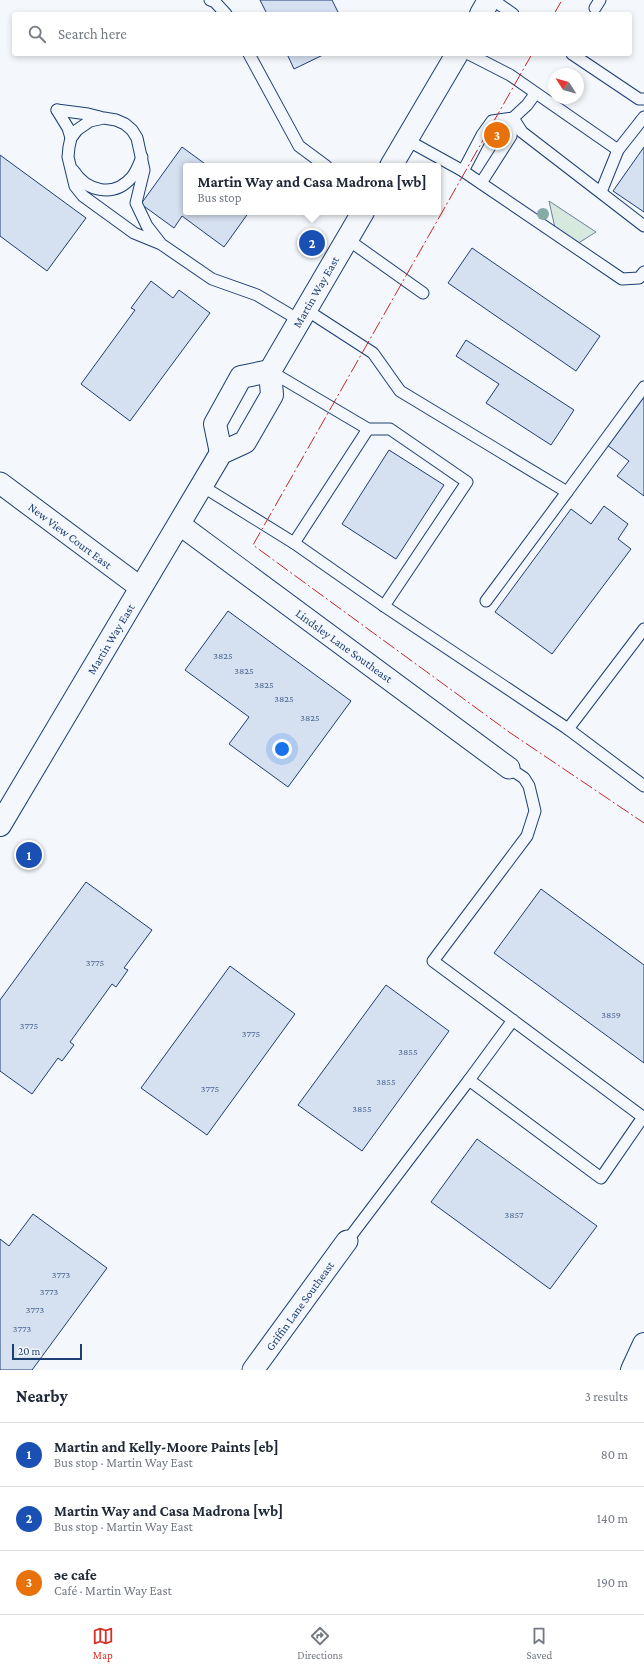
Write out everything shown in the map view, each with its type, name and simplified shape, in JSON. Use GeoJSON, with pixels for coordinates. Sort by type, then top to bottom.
{"type":"FeatureCollection","features":[{"type":"Feature","properties":{"kind":"main road"},"geometry":{"type":"LineString","coordinates":[[482,12],[490,0]]}},
{"type":"Feature","properties":{"kind":"main road"},"geometry":{"type":"LineString","coordinates":[[393,163],[456,56]]}},
{"type":"Feature","properties":{"kind":"main road","name":"Martin Way East"},"geometry":{"type":"LineString","coordinates":[[270,371],[361,215]]}},
{"type":"Feature","properties":{"kind":"main road"},"geometry":{"type":"LineString","coordinates":[[270,371],[272,395],[245,442],[221,453],[215,424],[241,378],[270,371]]}},
{"type":"Feature","properties":{"kind":"main road","name":"Martin Way East"},"geometry":{"type":"LineString","coordinates":[[0,825],[221,453]]}},
{"type":"Feature","properties":{"kind":"main road"},"geometry":{"type":"LineString","coordinates":[[632,1370],[644,1344]]}},
{"type":"Feature","properties":{"kind":"street","name":"New View Court East"},"geometry":{"type":"LineString","coordinates":[[2,487],[141,588]]}},
{"type":"Feature","properties":{"kind":"street","name":"Lindsley Lane Southeast"},"geometry":{"type":"LineString","coordinates":[[179,524],[509,768]]}},
{"type":"Feature","properties":{"kind":"street","name":"Griffin Lane Southeast"},"geometry":{"type":"LineString","coordinates":[[253,1370],[347,1241]]}},
{"type":"Feature","properties":{"kind":"lane"},"geometry":{"type":"LineString","coordinates":[[210,0],[215,2],[224,12]]}},
{"type":"Feature","properties":{"kind":"lane"},"geometry":{"type":"LineString","coordinates":[[493,0],[510,12]]}},
{"type":"Feature","properties":{"kind":"lane"},"geometry":{"type":"LineString","coordinates":[[250,56],[299,146],[322,163]]}},
{"type":"Feature","properties":{"kind":"lane"},"geometry":{"type":"LineString","coordinates":[[473,56],[510,75],[535,94],[618,150]]}},
{"type":"Feature","properties":{"kind":"lane"},"geometry":{"type":"LineString","coordinates":[[575,56],[639,99],[644,98]]}},
{"type":"Feature","properties":{"kind":"lane"},"geometry":{"type":"LineString","coordinates":[[462,171],[482,135],[492,121],[513,118],[527,105],[535,94]]}},
{"type":"Feature","properties":{"kind":"lane"},"geometry":{"type":"LineString","coordinates":[[161,244],[147,226],[136,202],[144,170],[137,138],[132,130],[125,124],[104,118],[88,114],[57,110],[68,128],[71,138],[68,157],[75,186],[83,196],[134,234],[161,244],[212,279],[257,295],[302,315],[373,353],[400,391],[567,492]]}},
{"type":"Feature","properties":{"kind":"lane"},"geometry":{"type":"LineString","coordinates":[[601,192],[618,150],[644,117]]}},
{"type":"Feature","properties":{"kind":"lane"},"geometry":{"type":"LineString","coordinates":[[71,138],[77,130],[90,121],[104,118]]}},
{"type":"Feature","properties":{"kind":"lane"},"geometry":{"type":"LineString","coordinates":[[481,183],[512,136],[513,118]]}},
{"type":"Feature","properties":{"kind":"lane"},"geometry":{"type":"LineString","coordinates":[[513,118],[522,132],[644,226]]}},
{"type":"Feature","properties":{"kind":"lane"},"geometry":{"type":"LineString","coordinates":[[407,140],[481,183],[622,279],[639,278],[644,272]]}},
{"type":"Feature","properties":{"kind":"lane"},"geometry":{"type":"LineString","coordinates":[[70,165],[79,179],[86,185],[94,189],[106,190],[116,188],[126,183],[138,169],[142,157]]}},
{"type":"Feature","properties":{"kind":"lane"},"geometry":{"type":"LineString","coordinates":[[347,239],[422,293]]}},
{"type":"Feature","properties":{"kind":"lane"},"geometry":{"type":"LineString","coordinates":[[270,371],[368,429],[390,429],[467,482],[384,606]]}},
{"type":"Feature","properties":{"kind":"lane"},"geometry":{"type":"LineString","coordinates":[[486,601],[644,387]]}},
{"type":"Feature","properties":{"kind":"lane"},"geometry":{"type":"LineString","coordinates":[[294,543],[368,429]]}},
{"type":"Feature","properties":{"kind":"lane"},"geometry":{"type":"LineString","coordinates":[[202,486],[294,543],[384,606],[568,729],[644,786]]}},
{"type":"Feature","properties":{"kind":"lane"},"geometry":{"type":"LineString","coordinates":[[568,729],[644,629]]}},
{"type":"Feature","properties":{"kind":"lane"},"geometry":{"type":"LineString","coordinates":[[469,1080],[601,1178],[643,1117],[433,960],[527,836],[535,811],[529,786],[524,778],[509,768]]}},
{"type":"Feature","properties":{"kind":"lane"},"geometry":{"type":"LineString","coordinates":[[347,1241],[513,1020]]}},
{"type":"Feature","properties":{"kind":"shaded area"},"geometry":{"type":"Polygon","coordinates":[[[549,201],[596,232],[572,247],[557,237],[549,201]]]}},
{"type":"Feature","properties":{"kind":"building"},"geometry":{"type":"Polygon","coordinates":[[[260,0],[332,0],[338,12],[266,12],[260,0]]]}},
{"type":"Feature","properties":{"kind":"building"},"geometry":{"type":"Polygon","coordinates":[[[288,56],[321,56],[294,69],[288,56]]]}},
{"type":"Feature","properties":{"kind":"building"},"geometry":{"type":"Polygon","coordinates":[[[496,123],[508,130],[497,147],[486,140],[496,123]]]}},
{"type":"Feature","properties":{"kind":"building"},"geometry":{"type":"Polygon","coordinates":[[[182,147],[204,163],[183,163],[183,215],[247,215],[224,247],[182,216],[174,228],[141,204],[182,147]]]}},
{"type":"Feature","properties":{"kind":"building"},"geometry":{"type":"Polygon","coordinates":[[[644,147],[644,212],[613,191],[644,147]]]}},
{"type":"Feature","properties":{"kind":"building"},"geometry":{"type":"Polygon","coordinates":[[[0,155],[86,218],[47,271],[0,236],[0,155]]]}},
{"type":"Feature","properties":{"kind":"building"},"geometry":{"type":"Polygon","coordinates":[[[472,248],[600,336],[576,371],[448,283],[472,248]]]}},
{"type":"Feature","properties":{"kind":"building"},"geometry":{"type":"Polygon","coordinates":[[[151,281],[173,298],[179,290],[210,313],[130,421],[81,384],[135,310],[131,308],[151,281]]]}},
{"type":"Feature","properties":{"kind":"building"},"geometry":{"type":"Polygon","coordinates":[[[466,340],[574,410],[551,445],[486,403],[499,384],[456,356],[466,340]]]}},
{"type":"Feature","properties":{"kind":"building"},"geometry":{"type":"Polygon","coordinates":[[[644,395],[644,496],[617,476],[629,461],[607,445],[644,395]]]}},
{"type":"Feature","properties":{"kind":"building"},"geometry":{"type":"Polygon","coordinates":[[[389,450],[444,485],[396,559],[342,524],[389,450]]]}},
{"type":"Feature","properties":{"kind":"building"},"geometry":{"type":"Polygon","coordinates":[[[604,506],[628,524],[618,539],[631,549],[552,654],[495,612],[571,509],[591,524],[604,506]]]}},
{"type":"Feature","properties":{"kind":"building"},"geometry":{"type":"Polygon","coordinates":[[[228,611],[351,701],[288,787],[229,744],[249,717],[185,670],[228,611]]]}},
{"type":"Feature","properties":{"kind":"building"},"geometry":{"type":"Polygon","coordinates":[[[86,882],[152,930],[124,968],[128,970],[116,987],[112,984],[70,1042],[74,1045],[62,1061],[58,1058],[32,1094],[0,1071],[0,1000],[86,882]]]}},
{"type":"Feature","properties":{"kind":"building"},"geometry":{"type":"Polygon","coordinates":[[[541,889],[644,965],[644,1063],[494,953],[541,889]]]}},
{"type":"Feature","properties":{"kind":"building"},"geometry":{"type":"Polygon","coordinates":[[[230,966],[295,1014],[207,1135],[141,1088],[230,966]]]}},
{"type":"Feature","properties":{"kind":"building"},"geometry":{"type":"Polygon","coordinates":[[[386,985],[449,1031],[362,1151],[298,1105],[386,985]]]}},
{"type":"Feature","properties":{"kind":"building"},"geometry":{"type":"Polygon","coordinates":[[[477,1139],[597,1226],[550,1289],[431,1202],[477,1139]]]}},
{"type":"Feature","properties":{"kind":"building"},"geometry":{"type":"Polygon","coordinates":[[[33,1214],[107,1268],[32,1370],[0,1370],[0,1239],[9,1246],[33,1214]]]}},
{"type":"Feature","properties":{"kind":"power"},"geometry":{"type":"LineString","coordinates":[[555,12],[562,0]]}},
{"type":"Feature","properties":{"kind":"power"},"geometry":{"type":"LineString","coordinates":[[441,214],[531,56]]}},
{"type":"Feature","properties":{"kind":"power"},"geometry":{"type":"LineString","coordinates":[[441,215],[253,545],[509,732],[644,823]]}},
{"type":"Feature","properties":{"kind":"place","name":"əe cafe"},"geometry":{"type":"Point","coordinates":[497,135]}},
{"type":"Feature","properties":{"kind":"place","name":"Martin Way and Casa Madrona [wb]"},"geometry":{"type":"Point","coordinates":[312,243]}},
{"type":"Feature","properties":{"kind":"place","name":"Martin and Kelly-Moore Paints [eb]"},"geometry":{"type":"Point","coordinates":[29,855]}}]}
